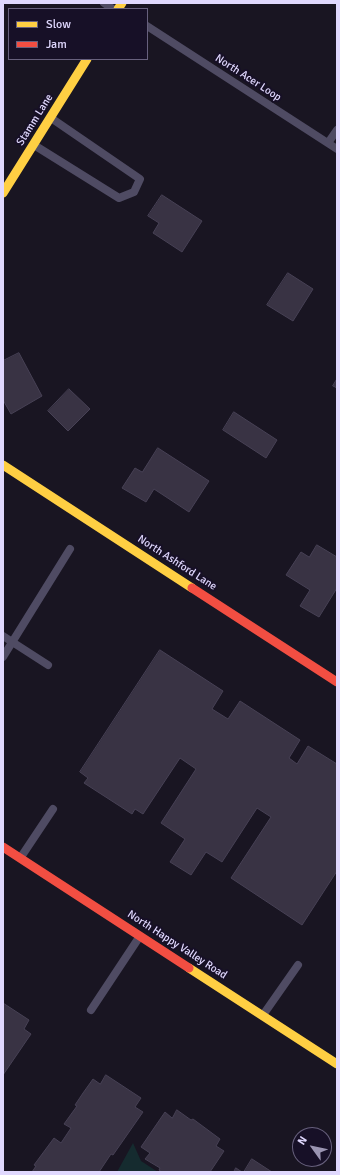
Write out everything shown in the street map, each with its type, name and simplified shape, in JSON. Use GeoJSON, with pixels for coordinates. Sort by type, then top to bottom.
{"type":"FeatureCollection","features":[{"type":"Feature","properties":{"kind":"street","name":"Stamm Lane"},"geometry":{"type":"LineString","coordinates":[[3,193],[86,60]]}},
{"type":"Feature","properties":{"kind":"street","name":"North Ashford Lane"},"geometry":{"type":"LineString","coordinates":[[3,465],[337,682]]}},
{"type":"Feature","properties":{"kind":"street","name":"North Happy Valley Road"},"geometry":{"type":"LineString","coordinates":[[3,847],[337,1064]]}},
{"type":"Feature","properties":{"kind":"lane","name":"North Acer Loop"},"geometry":{"type":"LineString","coordinates":[[148,27],[337,149]]}},
{"type":"Feature","properties":{"kind":"lane"},"geometry":{"type":"LineString","coordinates":[[34,145],[119,198],[134,192],[140,179],[51,118]]}},
{"type":"Feature","properties":{"kind":"lane"},"geometry":{"type":"LineString","coordinates":[[328,143],[337,130]]}},
{"type":"Feature","properties":{"kind":"lane"},"geometry":{"type":"LineString","coordinates":[[3,656],[70,549]]}},
{"type":"Feature","properties":{"kind":"lane"},"geometry":{"type":"LineString","coordinates":[[3,636],[48,665]]}},
{"type":"Feature","properties":{"kind":"lane"},"geometry":{"type":"LineString","coordinates":[[21,858],[53,809]]}},
{"type":"Feature","properties":{"kind":"lane"},"geometry":{"type":"LineString","coordinates":[[91,1010],[140,936]]}},
{"type":"Feature","properties":{"kind":"lane"},"geometry":{"type":"LineString","coordinates":[[263,1016],[298,965]]}},
{"type":"Feature","properties":{"kind":"green space"},"geometry":{"type":"Polygon","coordinates":[[[133,1143],[141,1161],[158,1172],[117,1172],[133,1143]]]}},
{"type":"Feature","properties":{"kind":"building"},"geometry":{"type":"Polygon","coordinates":[[[162,195],[202,221],[182,252],[153,233],[159,223],[148,216],[162,195]]]}},
{"type":"Feature","properties":{"kind":"building"},"geometry":{"type":"Polygon","coordinates":[[[288,273],[313,289],[293,321],[267,305],[288,273]]]}},
{"type":"Feature","properties":{"kind":"building"},"geometry":{"type":"Polygon","coordinates":[[[19,353],[42,396],[11,414],[3,400],[3,361],[19,353]]]}},
{"type":"Feature","properties":{"kind":"building"},"geometry":{"type":"Polygon","coordinates":[[[337,379],[337,388],[333,386],[337,379]]]}},
{"type":"Feature","properties":{"kind":"building"},"geometry":{"type":"Polygon","coordinates":[[[69,389],[90,409],[68,431],[48,411],[69,389]]]}},
{"type":"Feature","properties":{"kind":"building"},"geometry":{"type":"Polygon","coordinates":[[[234,412],[277,440],[266,458],[223,430],[234,412]]]}},
{"type":"Feature","properties":{"kind":"building"},"geometry":{"type":"Polygon","coordinates":[[[158,448],[209,481],[189,512],[154,489],[146,502],[122,488],[135,468],[142,472],[158,448]]]}},
{"type":"Feature","properties":{"kind":"building"},"geometry":{"type":"Polygon","coordinates":[[[317,545],[337,557],[337,588],[319,617],[300,606],[310,590],[286,575],[301,552],[309,557],[317,545]]]}},
{"type":"Feature","properties":{"kind":"building"},"geometry":{"type":"Polygon","coordinates":[[[160,650],[223,691],[212,709],[228,719],[240,701],[300,740],[289,758],[297,764],[308,746],[337,764],[337,871],[302,925],[231,878],[271,817],[257,808],[222,862],[206,852],[191,875],[170,862],[185,839],[161,823],[196,769],[180,758],[143,814],[135,809],[132,814],[84,783],[88,778],[80,772],[160,650]]]}},
{"type":"Feature","properties":{"kind":"building"},"geometry":{"type":"Polygon","coordinates":[[[3,1003],[29,1020],[24,1029],[31,1034],[3,1075],[3,1003]]]}},
{"type":"Feature","properties":{"kind":"building"},"geometry":{"type":"Polygon","coordinates":[[[106,1075],[141,1098],[135,1107],[143,1112],[113,1155],[111,1154],[99,1172],[32,1172],[36,1166],[34,1165],[54,1138],[61,1143],[71,1128],[64,1124],[93,1079],[100,1084],[106,1075]]]}},
{"type":"Feature","properties":{"kind":"building"},"geometry":{"type":"Polygon","coordinates":[[[177,1110],[191,1120],[193,1119],[220,1139],[216,1146],[224,1151],[210,1172],[162,1172],[159,1170],[160,1168],[145,1159],[150,1153],[141,1147],[165,1112],[172,1118],[177,1110]]]}},
{"type":"Feature","properties":{"kind":"building"},"geometry":{"type":"Polygon","coordinates":[[[252,1159],[272,1172],[244,1172],[252,1159]]]}},
{"type":"Feature","properties":{"kind":"building"},"geometry":{"type":"Polygon","coordinates":[[[236,1168],[242,1172],[234,1172],[236,1168]]]}},
{"type":"Feature","properties":{"kind":"traffic: slow"},"geometry":{"type":"LineString","coordinates":[[119,8],[122,3]]}},
{"type":"Feature","properties":{"kind":"traffic: slow"},"geometry":{"type":"LineString","coordinates":[[3,193],[86,60]]}},
{"type":"Feature","properties":{"kind":"traffic: slow"},"geometry":{"type":"LineString","coordinates":[[3,465],[192,588]]}},
{"type":"Feature","properties":{"kind":"traffic: slow"},"geometry":{"type":"LineString","coordinates":[[189,968],[337,1064]]}},
{"type":"Feature","properties":{"kind":"traffic: jam"},"geometry":{"type":"LineString","coordinates":[[192,588],[337,682]]}},
{"type":"Feature","properties":{"kind":"traffic: jam"},"geometry":{"type":"LineString","coordinates":[[3,847],[189,968]]}}]}
